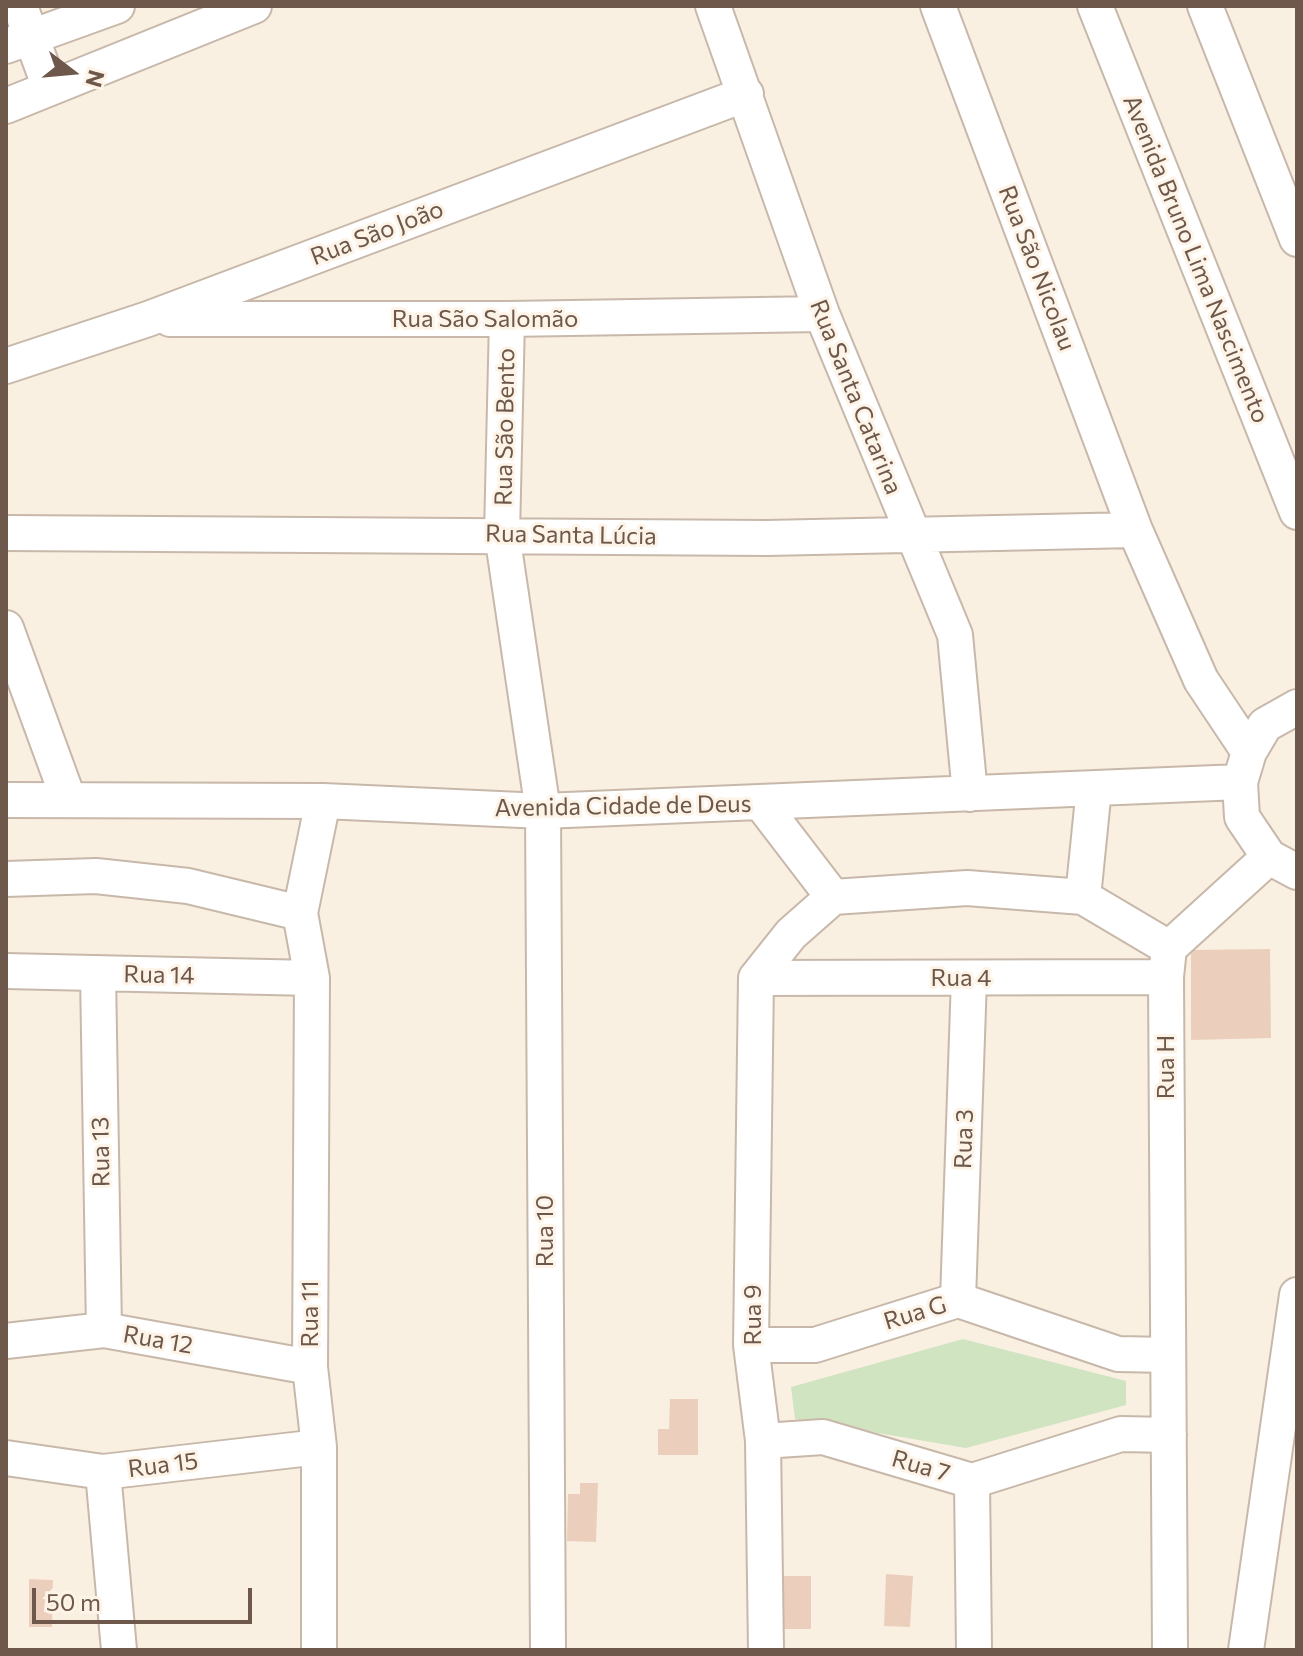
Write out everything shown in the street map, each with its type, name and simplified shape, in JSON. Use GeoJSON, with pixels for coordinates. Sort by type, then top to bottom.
{"type":"FeatureCollection","features":[{"type":"Feature","properties":{"kind":"street"},"geometry":{"type":"LineString","coordinates":[[50,88],[19,29],[117,6]]}},
{"type":"Feature","properties":{"kind":"street"},"geometry":{"type":"LineString","coordinates":[[6,106],[254,6]]}},
{"type":"Feature","properties":{"kind":"street","name":"Rua Santa Catarina"},"geometry":{"type":"LineString","coordinates":[[713,6],[822,314],[955,635],[970,794]]}},
{"type":"Feature","properties":{"kind":"street","name":"Rua São Nicolau"},"geometry":{"type":"LineString","coordinates":[[938,6],[1135,530],[1201,680],[1244,767]]}},
{"type":"Feature","properties":{"kind":"street","name":"Avenida Bruno Lima Nascimento"},"geometry":{"type":"LineString","coordinates":[[1095,6],[1297,512]]}},
{"type":"Feature","properties":{"kind":"street"},"geometry":{"type":"LineString","coordinates":[[1205,6],[1283,167],[1297,239]]}},
{"type":"Feature","properties":{"kind":"street","name":"Rua São João"},"geometry":{"type":"LineString","coordinates":[[6,366],[148,319],[746,94]]}},
{"type":"Feature","properties":{"kind":"street","name":"Rua São Salomão"},"geometry":{"type":"LineString","coordinates":[[148,319],[507,319],[822,314]]}},
{"type":"Feature","properties":{"kind":"street","name":"Rua São Bento"},"geometry":{"type":"LineString","coordinates":[[507,319],[502,534],[543,811]]}},
{"type":"Feature","properties":{"kind":"street","name":"Rua Santa Lúcia"},"geometry":{"type":"LineString","coordinates":[[6,533],[912,536],[1135,530]]}},
{"type":"Feature","properties":{"kind":"street"},"geometry":{"type":"LineString","coordinates":[[6,628],[68,798]]}},
{"type":"Feature","properties":{"kind":"street"},"geometry":{"type":"LineString","coordinates":[[756,978],[791,934],[833,897],[967,888],[1083,897],[1168,962],[1283,865],[1242,817],[1244,767],[1265,725],[1297,707]]}},
{"type":"Feature","properties":{"kind":"street","name":"Avenida Cidade de Deus"},"geometry":{"type":"LineString","coordinates":[[6,800],[323,801],[543,811],[1094,788],[1244,767]]}},
{"type":"Feature","properties":{"kind":"street"},"geometry":{"type":"LineString","coordinates":[[1083,897],[1094,788]]}},
{"type":"Feature","properties":{"kind":"street"},"geometry":{"type":"LineString","coordinates":[[6,879],[96,876],[188,886],[300,913],[323,801]]}},
{"type":"Feature","properties":{"kind":"street"},"geometry":{"type":"LineString","coordinates":[[761,803],[833,897]]}},
{"type":"Feature","properties":{"kind":"street","name":"Rua 10"},"geometry":{"type":"LineString","coordinates":[[543,811],[548,1650]]}},
{"type":"Feature","properties":{"kind":"street","name":"Rua 11"},"geometry":{"type":"LineString","coordinates":[[300,913],[312,978],[310,1367],[319,1447],[319,1650]]}},
{"type":"Feature","properties":{"kind":"street","name":"Rua 4"},"geometry":{"type":"LineString","coordinates":[[756,978],[969,978],[1168,962]]}},
{"type":"Feature","properties":{"kind":"street","name":"Rua H"},"geometry":{"type":"LineString","coordinates":[[1168,962],[1170,1650]]}},
{"type":"Feature","properties":{"kind":"street","name":"Rua 14"},"geometry":{"type":"LineString","coordinates":[[6,971],[312,978]]}},
{"type":"Feature","properties":{"kind":"street","name":"Rua 13"},"geometry":{"type":"LineString","coordinates":[[98,974],[104,1330]]}},
{"type":"Feature","properties":{"kind":"street","name":"Rua 9"},"geometry":{"type":"LineString","coordinates":[[756,978],[751,1345],[763,1441],[766,1650]]}},
{"type":"Feature","properties":{"kind":"street","name":"Rua 3"},"geometry":{"type":"LineString","coordinates":[[958,1300],[969,978]]}},
{"type":"Feature","properties":{"kind":"street"},"geometry":{"type":"LineString","coordinates":[[1246,1650],[1297,1295]]}},
{"type":"Feature","properties":{"kind":"street","name":"Rua G"},"geometry":{"type":"LineString","coordinates":[[751,1345],[815,1345],[958,1300],[1118,1354],[1168,1355]]}},
{"type":"Feature","properties":{"kind":"street","name":"Rua 12"},"geometry":{"type":"LineString","coordinates":[[6,1341],[104,1330],[310,1367]]}},
{"type":"Feature","properties":{"kind":"street","name":"Rua 7"},"geometry":{"type":"LineString","coordinates":[[763,1441],[823,1437],[972,1481],[1121,1434],[1169,1435]]}},
{"type":"Feature","properties":{"kind":"street","name":"Rua 15"},"geometry":{"type":"LineString","coordinates":[[6,1458],[103,1472],[319,1447]]}},
{"type":"Feature","properties":{"kind":"street"},"geometry":{"type":"LineString","coordinates":[[103,1472],[119,1650]]}},
{"type":"Feature","properties":{"kind":"street"},"geometry":{"type":"LineString","coordinates":[[972,1481],[974,1650]]}},
{"type":"Feature","properties":{"kind":"green space"},"geometry":{"type":"Polygon","coordinates":[[[963,1339],[1126,1381],[1126,1405],[966,1448],[795,1419],[791,1387],[963,1339]]]}},
{"type":"Feature","properties":{"kind":"building"},"geometry":{"type":"Polygon","coordinates":[[[1270,949],[1271,1038],[1191,1040],[1191,950],[1270,949]]]}},
{"type":"Feature","properties":{"kind":"building"},"geometry":{"type":"Polygon","coordinates":[[[670,1399],[698,1399],[698,1455],[658,1455],[658,1429],[669,1429],[670,1399]]]}},
{"type":"Feature","properties":{"kind":"building"},"geometry":{"type":"Polygon","coordinates":[[[580,1483],[598,1483],[596,1542],[567,1541],[568,1494],[580,1494],[580,1483]]]}},
{"type":"Feature","properties":{"kind":"building"},"geometry":{"type":"Polygon","coordinates":[[[886,1574],[913,1576],[910,1627],[884,1626],[886,1574]]]}},
{"type":"Feature","properties":{"kind":"building"},"geometry":{"type":"Polygon","coordinates":[[[782,1576],[811,1576],[811,1629],[782,1629],[782,1576]]]}},
{"type":"Feature","properties":{"kind":"building"},"geometry":{"type":"Polygon","coordinates":[[[29,1579],[53,1580],[52,1627],[29,1627],[29,1579]]]}}]}
